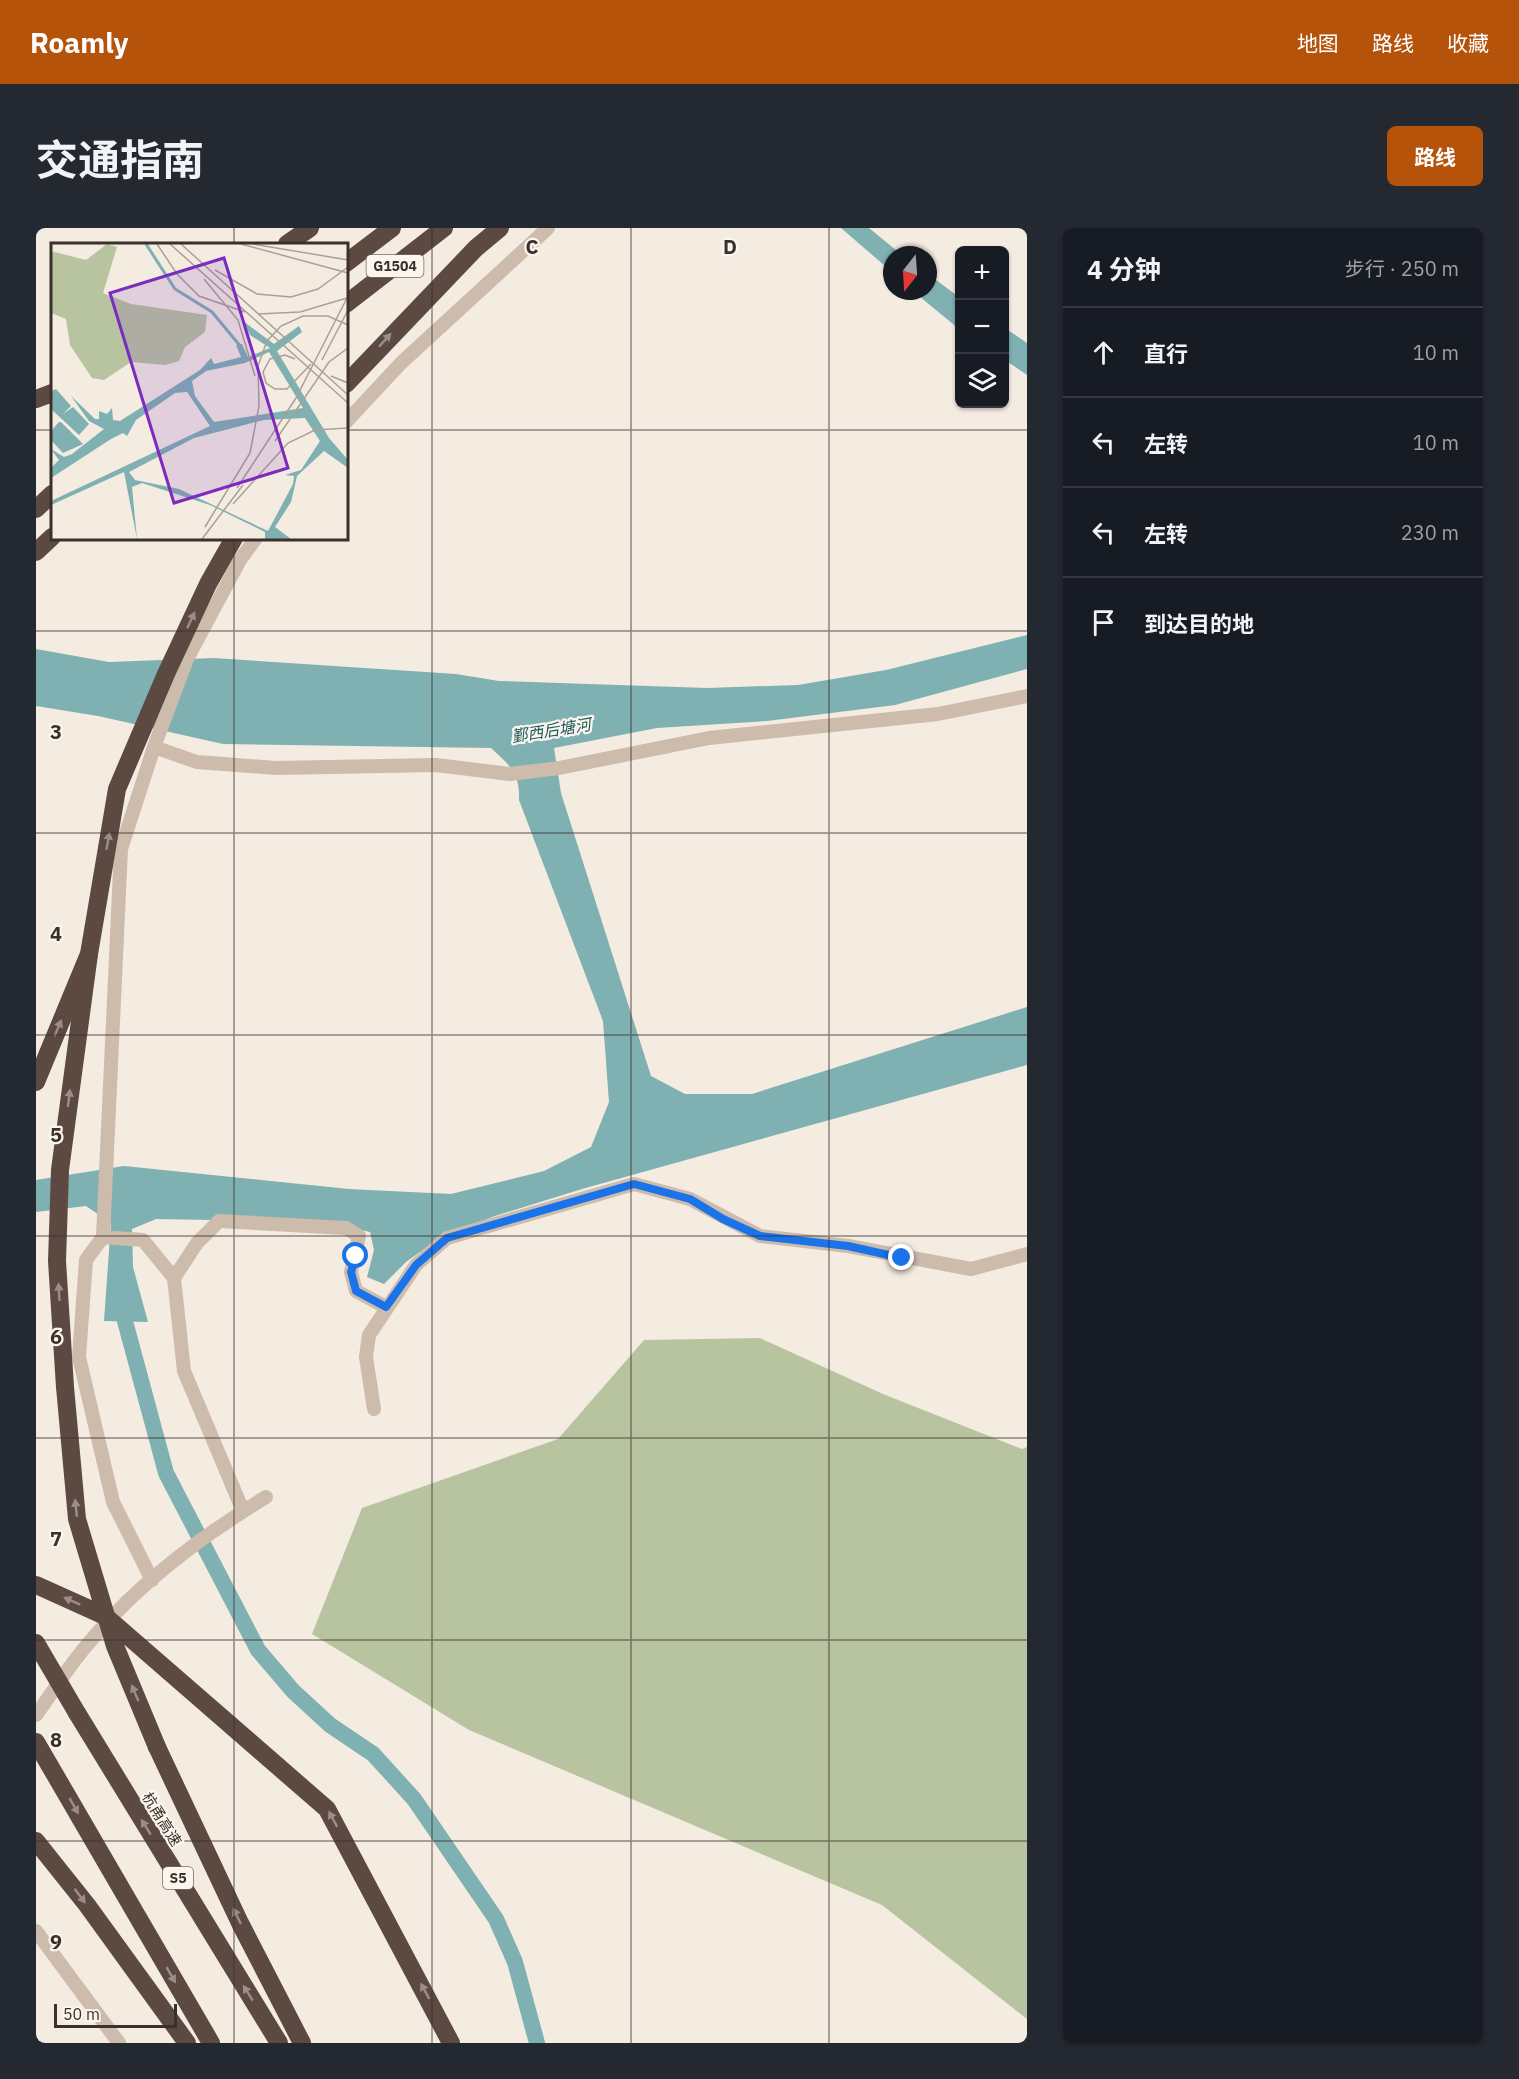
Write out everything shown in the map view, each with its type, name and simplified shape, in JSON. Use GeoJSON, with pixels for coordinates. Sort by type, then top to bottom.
{"type":"FeatureCollection","features":[{"type":"Feature","properties":{"kind":"highway"},"geometry":{"type":"LineString","coordinates":[[288,243],[310,228]]}},
{"type":"Feature","properties":{"kind":"highway","name":"G1504"},"geometry":{"type":"LineString","coordinates":[[348,261],[392,228]]}},
{"type":"Feature","properties":{"kind":"highway","name":"G1504"},"geometry":{"type":"LineString","coordinates":[[348,302],[444,228]]}},
{"type":"Feature","properties":{"kind":"highway"},"geometry":{"type":"LineString","coordinates":[[348,382],[388,337],[476,248],[500,228]]}},
{"type":"Feature","properties":{"kind":"highway"},"geometry":{"type":"LineString","coordinates":[[36,399],[51,393]]}},
{"type":"Feature","properties":{"kind":"highway"},"geometry":{"type":"LineString","coordinates":[[36,496],[51,487]]}},
{"type":"Feature","properties":{"kind":"highway"},"geometry":{"type":"LineString","coordinates":[[36,509],[51,495]]}},
{"type":"Feature","properties":{"kind":"highway"},"geometry":{"type":"LineString","coordinates":[[36,552],[51,538]]}},
{"type":"Feature","properties":{"kind":"highway"},"geometry":{"type":"LineString","coordinates":[[233,540],[208,584],[117,789],[89,954],[60,1170],[57,1261],[64,1387],[77,1519],[115,1646],[157,1747],[240,1923],[303,2043]]}},
{"type":"Feature","properties":{"kind":"highway"},"geometry":{"type":"LineString","coordinates":[[36,1082],[89,954]]}},
{"type":"Feature","properties":{"kind":"highway"},"geometry":{"type":"LineString","coordinates":[[36,1585],[105,1616],[327,1809],[451,2043]]}},
{"type":"Feature","properties":{"kind":"highway","name":"杭甬高速"},"geometry":{"type":"LineString","coordinates":[[36,1643],[279,2043]]}},
{"type":"Feature","properties":{"kind":"highway"},"geometry":{"type":"LineString","coordinates":[[40,1749],[211,2043]]}},
{"type":"Feature","properties":{"kind":"highway"},"geometry":{"type":"LineString","coordinates":[[40,1845],[187,2043]]}},
{"type":"Feature","properties":{"kind":"street"},"geometry":{"type":"LineString","coordinates":[[348,420],[400,363],[548,228]]}},
{"type":"Feature","properties":{"kind":"street"},"geometry":{"type":"LineString","coordinates":[[152,1580],[113,1502],[78,1357],[86,1260],[103,1237],[101,1220],[107,1159],[121,849],[154,747],[187,659],[240,560],[255,540]]}},
{"type":"Feature","properties":{"kind":"street"},"geometry":{"type":"LineString","coordinates":[[154,747],[197,762],[219,764],[276,768],[436,765],[510,774],[559,768],[709,738],[938,714],[1027,696]]}},
{"type":"Feature","properties":{"kind":"street"},"geometry":{"type":"LineString","coordinates":[[374,1409],[366,1357],[369,1335],[416,1265],[447,1238],[634,1184],[690,1199],[723,1219],[760,1236],[848,1246],[971,1269],[1027,1254]]}},
{"type":"Feature","properties":{"kind":"street"},"geometry":{"type":"LineString","coordinates":[[174,1278],[197,1243],[219,1221],[346,1228],[359,1236],[351,1272],[356,1291],[386,1307]]}},
{"type":"Feature","properties":{"kind":"street"},"geometry":{"type":"LineString","coordinates":[[103,1237],[143,1240],[174,1278],[184,1371],[237,1515]]}},
{"type":"Feature","properties":{"kind":"street"},"geometry":{"type":"LineString","coordinates":[[36,1715],[86,1645],[152,1580],[170,1563],[266,1497]]}},
{"type":"Feature","properties":{"kind":"street"},"geometry":{"type":"LineString","coordinates":[[36,1931],[119,2043]]}},
{"type":"Feature","properties":{"kind":"green space"},"geometry":{"type":"Polygon","coordinates":[[[760,1338],[883,1394],[1022,1449],[1027,1447],[1027,2019],[882,1905],[469,1730],[312,1634],[362,1508],[558,1439],[644,1340],[760,1338]]]}},
{"type":"Feature","properties":{"kind":"water"},"geometry":{"type":"Polygon","coordinates":[[[841,228],[869,228],[891,246],[883,246],[883,264],[841,228]]]}},
{"type":"Feature","properties":{"kind":"water"},"geometry":{"type":"Polygon","coordinates":[[[937,281],[955,294],[955,326],[924,300],[937,300],[937,281]]]}},
{"type":"Feature","properties":{"kind":"water"},"geometry":{"type":"Polygon","coordinates":[[[1009,331],[1027,343],[1027,375],[1009,363],[1009,331]]]}},
{"type":"Feature","properties":{"kind":"water","name":"鄞西后塘河"},"geometry":{"type":"Polygon","coordinates":[[[1027,635],[1027,669],[895,705],[767,721],[657,728],[554,748],[561,793],[651,1076],[685,1094],[752,1094],[1027,1007],[1027,1065],[582,1189],[495,1216],[441,1237],[406,1262],[384,1284],[367,1277],[374,1250],[370,1232],[325,1222],[156,1219],[132,1229],[133,1267],[148,1322],[104,1321],[111,1223],[86,1206],[36,1212],[36,1180],[124,1166],[349,1189],[451,1194],[544,1171],[591,1147],[609,1102],[603,1021],[519,800],[516,776],[491,748],[223,744],[98,716],[36,706],[36,649],[109,662],[214,658],[456,674],[499,681],[707,688],[798,685],[886,670],[1027,635]]]}},
{"type":"Feature","properties":{"kind":"waterway"},"geometry":{"type":"LineString","coordinates":[[119,1299],[166,1473],[258,1650],[293,1691],[330,1725],[373,1754],[414,1799],[496,1919],[515,1962],[537,2043]]}},
{"type":"Feature","properties":{"kind":"route"},"geometry":{"type":"LineString","coordinates":[[356,1256],[351,1272],[356,1291],[386,1307],[402,1288],[416,1265],[447,1238],[634,1184],[690,1199],[723,1219],[760,1236],[848,1246],[902,1258]]}}]}
